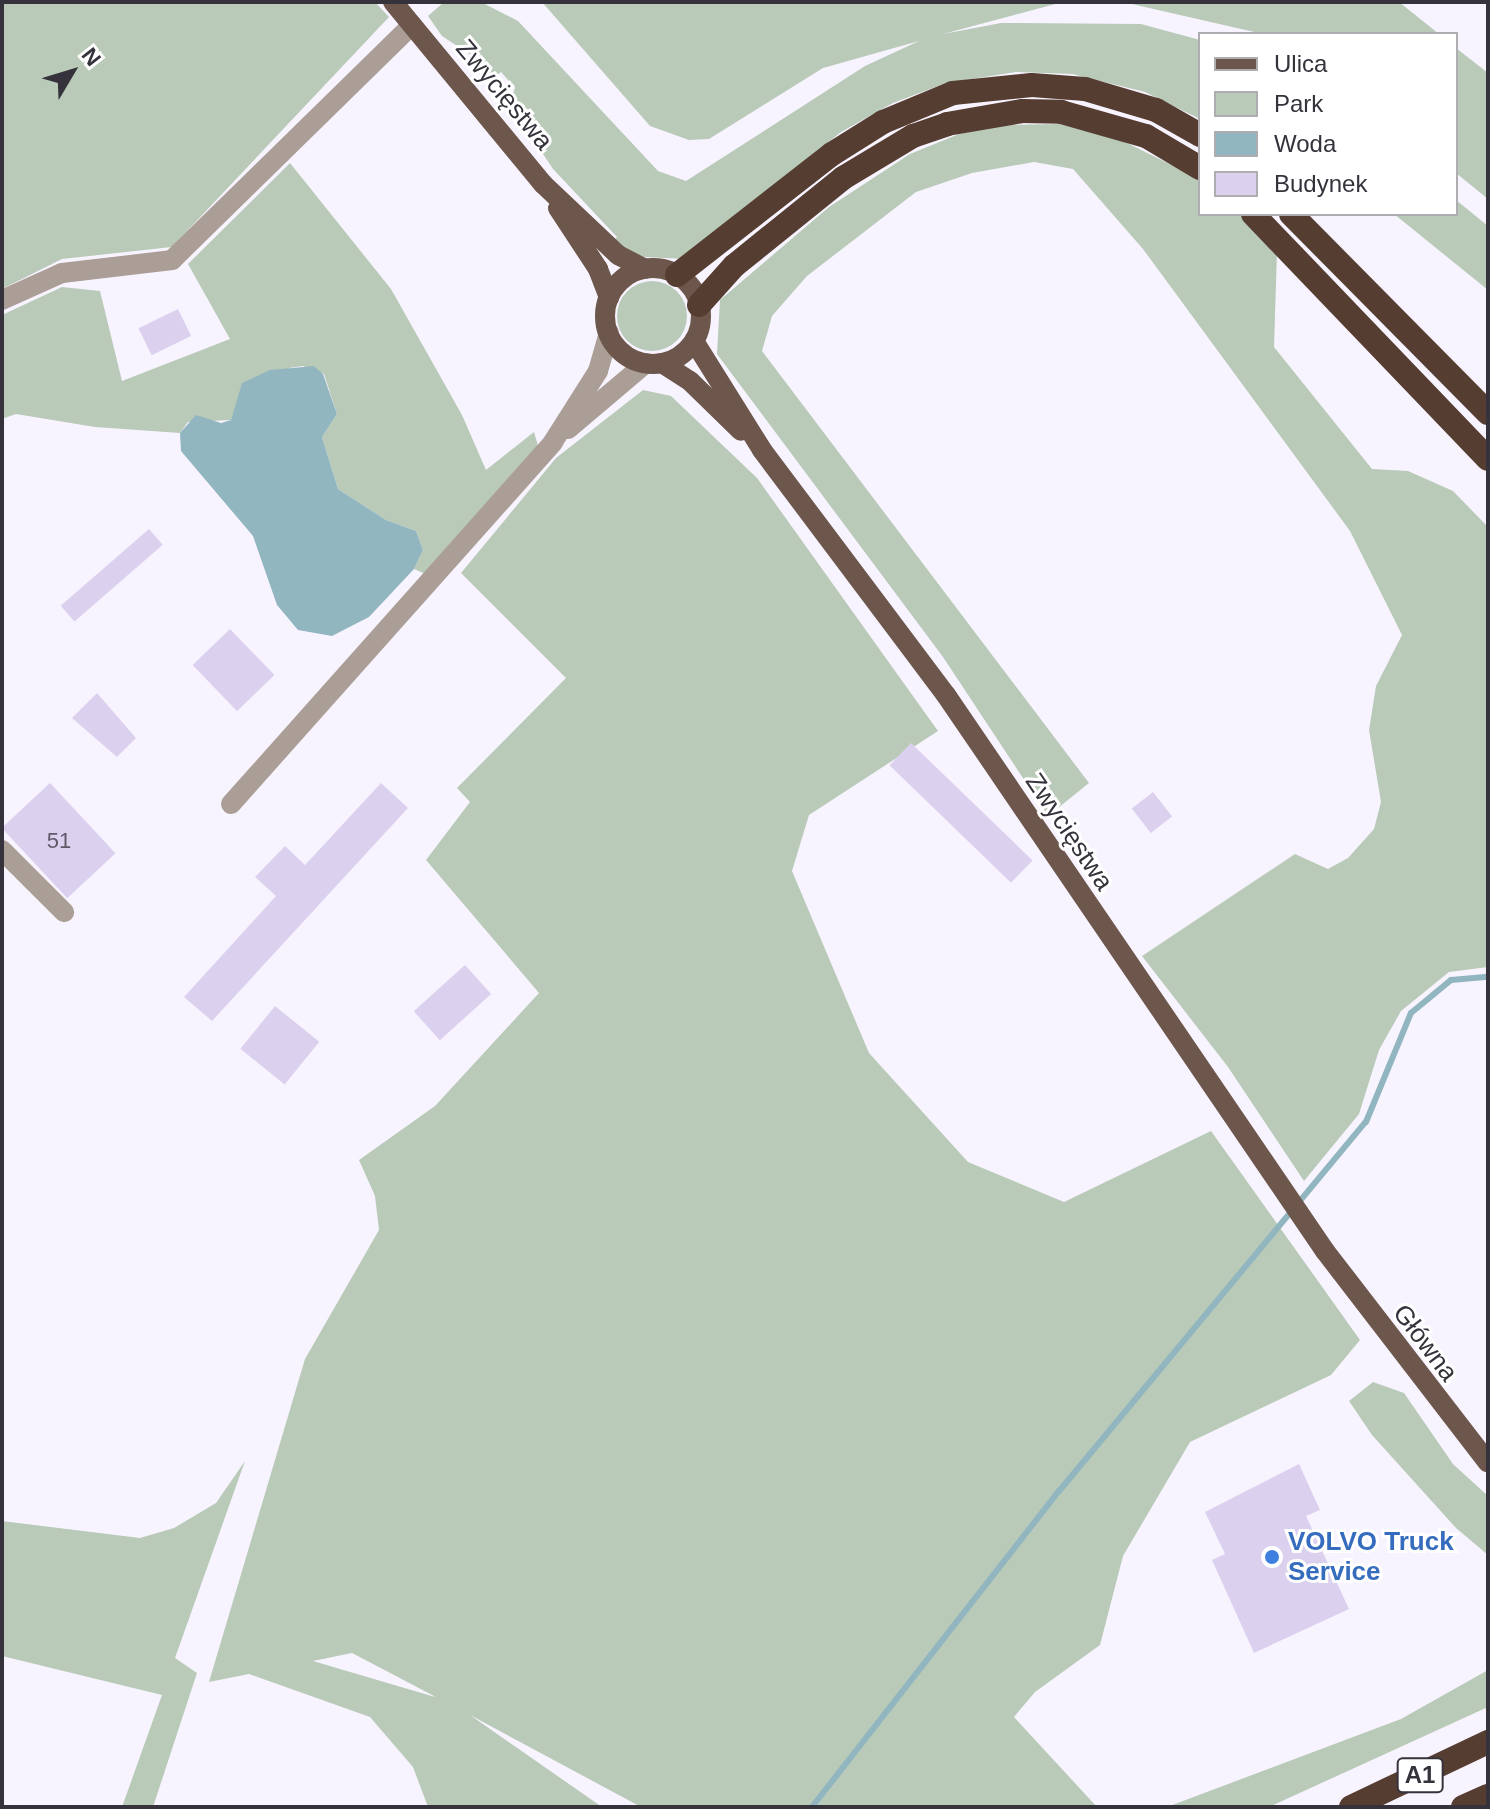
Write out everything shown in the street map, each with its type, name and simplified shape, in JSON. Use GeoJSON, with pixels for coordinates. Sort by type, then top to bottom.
{"type":"FeatureCollection","features":[{"type":"Feature","properties":{"kind":"highway"},"geometry":{"type":"LineString","coordinates":[[677,275],[832,154],[883,122],[953,93],[1005,86],[1085,89],[1156,110],[1198,134]]}},
{"type":"Feature","properties":{"kind":"highway"},"geometry":{"type":"LineString","coordinates":[[699,305],[734,266],[843,178],[913,136],[947,124],[1022,111],[1061,112],[1146,136],[1198,167]]}},
{"type":"Feature","properties":{"kind":"highway"},"geometry":{"type":"LineString","coordinates":[[1255,216],[1488,459]]}},
{"type":"Feature","properties":{"kind":"highway"},"geometry":{"type":"LineString","coordinates":[[1293,216],[1488,413]]}},
{"type":"Feature","properties":{"kind":"highway","name":"A1"},"geometry":{"type":"LineString","coordinates":[[1351,1807],[1488,1742]]}},
{"type":"Feature","properties":{"kind":"highway","name":"A1"},"geometry":{"type":"LineString","coordinates":[[1463,1807],[1488,1796]]}},
{"type":"Feature","properties":{"kind":"main road","name":"Zwycięstwa"},"geometry":{"type":"LineString","coordinates":[[393,2],[543,184],[598,269],[609,298]]}},
{"type":"Feature","properties":{"kind":"main road","name":"Zwycięstwa"},"geometry":{"type":"LineString","coordinates":[[543,184],[618,255],[645,269]]}},
{"type":"Feature","properties":{"kind":"main road"},"geometry":{"type":"LineString","coordinates":[[645,269],[677,275],[699,305],[694,341],[680,355],[654,363],[626,356],[609,333],[609,298],[626,277],[645,269]]}},
{"type":"Feature","properties":{"kind":"main road","name":"Zwycięstwa"},"geometry":{"type":"LineString","coordinates":[[694,341],[762,450],[946,695],[1325,1251]]}},
{"type":"Feature","properties":{"kind":"main road","name":"Zwycięstwa"},"geometry":{"type":"LineString","coordinates":[[654,363],[690,381],[762,450]]}},
{"type":"Feature","properties":{"kind":"main road","name":"Główna"},"geometry":{"type":"LineString","coordinates":[[1325,1251],[1488,1463]]}},
{"type":"Feature","properties":{"kind":"street"},"geometry":{"type":"LineString","coordinates":[[2,300],[62,273],[172,260],[412,25]]}},
{"type":"Feature","properties":{"kind":"street"},"geometry":{"type":"LineString","coordinates":[[231,804],[553,442],[598,371],[609,333]]}},
{"type":"Feature","properties":{"kind":"street"},"geometry":{"type":"LineString","coordinates":[[553,442],[654,363]]}},
{"type":"Feature","properties":{"kind":"street"},"geometry":{"type":"LineString","coordinates":[[2,850],[64,912]]}},
{"type":"Feature","properties":{"kind":"green space"},"geometry":{"type":"Polygon","coordinates":[[[2,2],[375,2],[389,17],[172,247],[62,259],[2,289],[2,2]]]}},
{"type":"Feature","properties":{"kind":"green space"},"geometry":{"type":"Polygon","coordinates":[[[444,2],[481,2],[518,21],[658,171],[686,181],[865,66],[919,41],[823,68],[709,139],[689,140],[650,126],[542,2],[1063,2],[943,34],[1001,23],[1141,24],[1198,39],[1198,118],[1145,92],[1072,74],[1016,72],[946,83],[893,103],[841,132],[685,259],[644,257],[613,242],[617,237],[553,169],[527,130],[512,96],[515,88],[501,72],[494,77],[480,61],[442,36],[428,16],[444,2]]]}},
{"type":"Feature","properties":{"kind":"green space"},"geometry":{"type":"Polygon","coordinates":[[[1123,2],[1399,2],[1436,32],[1254,32],[1123,2]]]}},
{"type":"Feature","properties":{"kind":"green space"},"geometry":{"type":"Polygon","coordinates":[[[1458,50],[1488,73],[1488,199],[1458,175],[1458,50]]]}},
{"type":"Feature","properties":{"kind":"green space"},"geometry":{"type":"Polygon","coordinates":[[[1059,124],[1123,141],[1198,178],[1198,216],[1243,216],[1277,252],[1274,347],[1372,469],[1408,471],[1453,491],[1488,527],[1488,967],[1449,972],[1401,1011],[1379,1050],[1359,1114],[1304,1181],[1228,1067],[1142,956],[1295,854],[1328,869],[1348,858],[1374,829],[1381,802],[1369,730],[1376,686],[1402,635],[1350,531],[1143,249],[1073,169],[1034,162],[972,173],[916,192],[807,276],[772,316],[762,351],[1089,783],[1048,816],[943,657],[717,354],[720,300],[829,207],[910,154],[959,134],[1002,125],[1059,124]]]}},
{"type":"Feature","properties":{"kind":"green space"},"geometry":{"type":"Polygon","coordinates":[[[290,163],[391,289],[462,415],[486,470],[534,432],[539,449],[428,575],[414,569],[423,550],[416,531],[386,520],[338,489],[322,437],[337,414],[324,374],[303,366],[289,368],[237,404],[231,420],[188,422],[180,433],[95,427],[16,414],[2,419],[2,315],[62,287],[100,291],[122,381],[230,339],[188,264],[290,163]]]}},
{"type":"Feature","properties":{"kind":"green space"},"geometry":{"type":"Polygon","coordinates":[[[1458,202],[1488,226],[1488,290],[1396,216],[1458,216],[1458,202]]]}},
{"type":"Feature","properties":{"kind":"green space"},"geometry":{"type":"Polygon","coordinates":[[[652,281],[677,291],[687,316],[677,341],[652,351],[627,341],[617,316],[627,291],[652,281]]]}},
{"type":"Feature","properties":{"kind":"green space"},"geometry":{"type":"Polygon","coordinates":[[[643,390],[671,396],[757,478],[938,731],[809,815],[792,871],[869,1053],[968,1162],[1064,1202],[1211,1131],[1360,1340],[1331,1375],[1190,1442],[1123,1556],[1100,1645],[1035,1692],[1014,1717],[1097,1807],[641,1807],[470,1715],[602,1807],[428,1807],[413,1767],[370,1717],[249,1674],[209,1682],[305,1359],[379,1230],[375,1196],[359,1160],[435,1106],[539,993],[426,860],[470,802],[457,788],[566,678],[461,573],[556,458],[643,390]],[[352,1653],[313,1661],[435,1697],[352,1653]]]}},
{"type":"Feature","properties":{"kind":"green space"},"geometry":{"type":"Polygon","coordinates":[[[1373,1382],[1404,1393],[1453,1464],[1488,1496],[1488,1555],[1456,1528],[1372,1435],[1349,1401],[1373,1382]]]}},
{"type":"Feature","properties":{"kind":"green space"},"geometry":{"type":"Polygon","coordinates":[[[245,1461],[175,1658],[197,1673],[153,1807],[122,1807],[162,1695],[2,1656],[2,1521],[140,1538],[174,1528],[216,1503],[245,1461]]]}},
{"type":"Feature","properties":{"kind":"green space"},"geometry":{"type":"Polygon","coordinates":[[[1488,1670],[1488,1707],[1269,1807],[1167,1807],[1401,1719],[1488,1670]]]}},
{"type":"Feature","properties":{"kind":"water"},"geometry":{"type":"Polygon","coordinates":[[[314,366],[323,374],[337,414],[322,437],[338,489],[386,520],[416,531],[423,550],[414,569],[369,617],[332,636],[298,630],[277,605],[253,536],[181,451],[180,433],[196,415],[221,423],[231,420],[242,383],[270,370],[314,366]]]}},
{"type":"Feature","properties":{"kind":"building"},"geometry":{"type":"Polygon","coordinates":[[[178,309],[191,336],[152,355],[138,328],[178,309]]]}},
{"type":"Feature","properties":{"kind":"building"},"geometry":{"type":"Polygon","coordinates":[[[149,529],[163,545],[74,622],[61,606],[149,529]]]}},
{"type":"Feature","properties":{"kind":"building"},"geometry":{"type":"Polygon","coordinates":[[[230,629],[274,675],[237,711],[193,665],[230,629]]]}},
{"type":"Feature","properties":{"kind":"building"},"geometry":{"type":"Polygon","coordinates":[[[97,693],[136,738],[117,757],[72,718],[97,693]]]}},
{"type":"Feature","properties":{"kind":"building"},"geometry":{"type":"Polygon","coordinates":[[[911,743],[1033,860],[1011,883],[889,765],[911,743]]]}},
{"type":"Feature","properties":{"kind":"building"},"geometry":{"type":"Polygon","coordinates":[[[50,783],[115,853],[67,898],[2,828],[50,783]]]}},
{"type":"Feature","properties":{"kind":"building"},"geometry":{"type":"Polygon","coordinates":[[[381,783],[408,808],[212,1021],[184,997],[276,896],[255,877],[285,846],[305,865],[381,783]]]}},
{"type":"Feature","properties":{"kind":"building"},"geometry":{"type":"Polygon","coordinates":[[[1153,792],[1172,816],[1151,833],[1132,809],[1153,792]]]}},
{"type":"Feature","properties":{"kind":"building"},"geometry":{"type":"Polygon","coordinates":[[[465,965],[491,994],[440,1040],[414,1011],[465,965]]]}},
{"type":"Feature","properties":{"kind":"building"},"geometry":{"type":"Polygon","coordinates":[[[275,1006],[319,1042],[285,1085],[240,1049],[275,1006]]]}},
{"type":"Feature","properties":{"kind":"building","name":"VOLVO Truck Service"},"geometry":{"type":"Polygon","coordinates":[[[1299,1464],[1320,1510],[1306,1516],[1349,1609],[1254,1653],[1212,1560],[1225,1554],[1205,1512],[1299,1464]]]}},
{"type":"Feature","properties":{"kind":"waterway"},"geometry":{"type":"LineString","coordinates":[[812,1807],[1060,1490],[1366,1122],[1411,1013],[1451,980],[1488,977]]}},
{"type":"Feature","properties":{"kind":"place","name":"VOLVO Truck Service"},"geometry":{"type":"Point","coordinates":[1272,1557]}}]}
